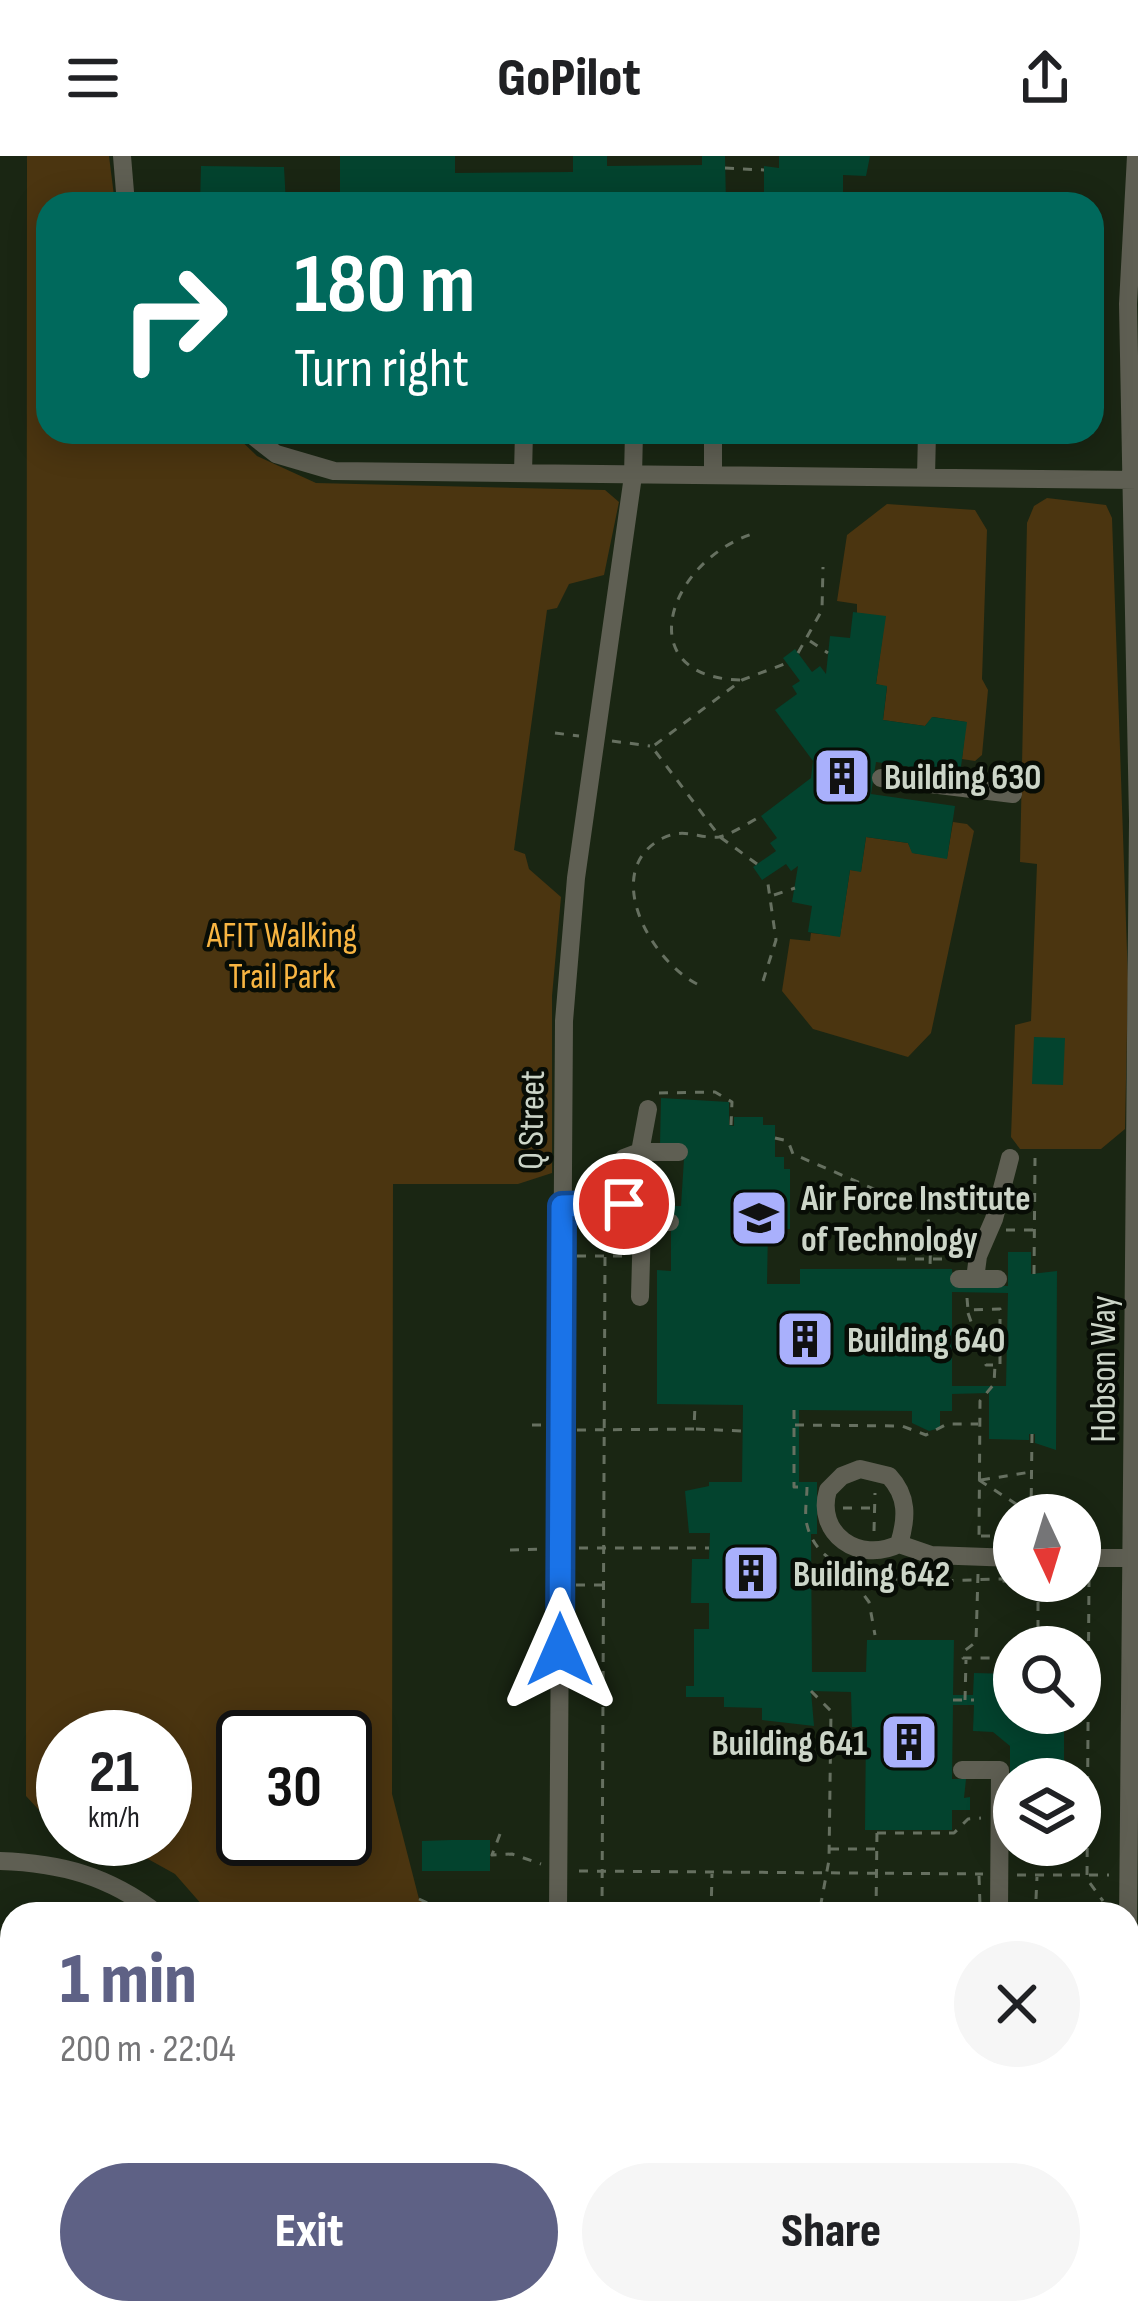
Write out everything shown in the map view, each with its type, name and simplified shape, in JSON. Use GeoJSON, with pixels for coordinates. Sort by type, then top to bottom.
{"type":"FeatureCollection","features":[{"type":"Feature","properties":{"kind":"street"},"geometry":{"type":"LineString","coordinates":[[122,156],[125,192]]}},
{"type":"Feature","properties":{"kind":"street","name":"Hobson Way"},"geometry":{"type":"LineString","coordinates":[[1128,1902],[1138,821],[1128,304],[1136,156]]}},
{"type":"Feature","properties":{"kind":"street"},"geometry":{"type":"LineString","coordinates":[[263,444],[276,454],[334,471],[1133,480]]}},
{"type":"Feature","properties":{"kind":"street"},"geometry":{"type":"LineString","coordinates":[[523,473],[524,444]]}},
{"type":"Feature","properties":{"kind":"street","name":"Q Street"},"geometry":{"type":"LineString","coordinates":[[558,1902],[564,1021],[571,923],[634,444]]}},
{"type":"Feature","properties":{"kind":"street"},"geometry":{"type":"LineString","coordinates":[[713,444],[713,476]]}},
{"type":"Feature","properties":{"kind":"street"},"geometry":{"type":"LineString","coordinates":[[926,477],[927,444]]}},
{"type":"Feature","properties":{"kind":"street"},"geometry":{"type":"LineString","coordinates":[[881,778],[1012,794]]}},
{"type":"Feature","properties":{"kind":"street"},"geometry":{"type":"LineString","coordinates":[[640,1152],[652,1118]]}},
{"type":"Feature","properties":{"kind":"street"},"geometry":{"type":"LineString","coordinates":[[611,1205],[620,1163],[640,1152],[679,1153]]}},
{"type":"Feature","properties":{"kind":"street"},"geometry":{"type":"LineString","coordinates":[[998,1279],[967,1279],[986,1237],[1010,1158]]}},
{"type":"Feature","properties":{"kind":"street"},"geometry":{"type":"LineString","coordinates":[[562,1206],[633,1206],[642,1222],[640,1297]]}},
{"type":"Feature","properties":{"kind":"street"},"geometry":{"type":"LineString","coordinates":[[642,1222],[670,1222]]}},
{"type":"Feature","properties":{"kind":"street"},"geometry":{"type":"LineString","coordinates":[[898,1544],[904,1519],[902,1494],[889,1475],[872,1469],[850,1472],[835,1481],[826,1498],[826,1518],[833,1533],[850,1546],[880,1551],[898,1544],[931,1556],[993,1557]]}},
{"type":"Feature","properties":{"kind":"street"},"geometry":{"type":"LineString","coordinates":[[1101,1558],[1134,1558]]}},
{"type":"Feature","properties":{"kind":"street"},"geometry":{"type":"LineString","coordinates":[[962,1770],[1000,1770],[989,1875],[996,1902]]}},
{"type":"Feature","properties":{"kind":"street"},"geometry":{"type":"LineString","coordinates":[[0,1861],[68,1867],[114,1885],[139,1902]]}},
{"type":"Feature","properties":{"kind":"path"},"geometry":{"type":"LineString","coordinates":[[725,168],[764,170]]}},
{"type":"Feature","properties":{"kind":"path"},"geometry":{"type":"LineString","coordinates":[[742,680],[706,676],[686,662],[675,643],[673,613],[687,579],[703,560],[722,545],[755,533]]}},
{"type":"Feature","properties":{"kind":"path"},"geometry":{"type":"LineString","coordinates":[[798,653],[822,610],[824,568]]}},
{"type":"Feature","properties":{"kind":"path"},"geometry":{"type":"LineString","coordinates":[[807,639],[828,653]]}},
{"type":"Feature","properties":{"kind":"path"},"geometry":{"type":"LineString","coordinates":[[758,864],[720,837],[652,746],[742,680],[787,663]]}},
{"type":"Feature","properties":{"kind":"path"},"geometry":{"type":"LineString","coordinates":[[697,984],[674,971],[652,947],[639,916],[637,875],[645,854],[665,837],[693,831],[720,837],[761,816]]}},
{"type":"Feature","properties":{"kind":"path"},"geometry":{"type":"LineString","coordinates":[[763,981],[776,940],[767,877]]}},
{"type":"Feature","properties":{"kind":"path"},"geometry":{"type":"LineString","coordinates":[[771,896],[795,888]]}},
{"type":"Feature","properties":{"kind":"path"},"geometry":{"type":"LineString","coordinates":[[659,1091],[715,1092],[731,1102],[731,1126]]}},
{"type":"Feature","properties":{"kind":"path"},"geometry":{"type":"LineString","coordinates":[[700,1092],[700,1102]]}},
{"type":"Feature","properties":{"kind":"path"},"geometry":{"type":"LineString","coordinates":[[775,1138],[788,1141],[793,1154],[925,1211],[931,1228],[930,1267]]}},
{"type":"Feature","properties":{"kind":"path"},"geometry":{"type":"LineString","coordinates":[[1034,1274],[1035,1158]]}},
{"type":"Feature","properties":{"kind":"path"},"geometry":{"type":"LineString","coordinates":[[897,1259],[947,1259],[986,1237],[1034,1230]]}},
{"type":"Feature","properties":{"kind":"path"},"geometry":{"type":"LineString","coordinates":[[602,1902],[605,1256]]}},
{"type":"Feature","properties":{"kind":"path"},"geometry":{"type":"LineString","coordinates":[[967,1279],[968,1310],[986,1365],[1000,1364],[1000,1310],[968,1310]]}},
{"type":"Feature","properties":{"kind":"path"},"geometry":{"type":"LineString","coordinates":[[965,1700],[963,1652],[976,1642],[980,1401],[994,1384],[995,1365]]}},
{"type":"Feature","properties":{"kind":"path"},"geometry":{"type":"LineString","coordinates":[[694,1405],[694,1430]]}},
{"type":"Feature","properties":{"kind":"path"},"geometry":{"type":"LineString","coordinates":[[794,1410],[794,1487],[806,1487],[807,1525],[818,1545],[865,1594],[875,1635]]}},
{"type":"Feature","properties":{"kind":"path"},"geometry":{"type":"LineString","coordinates":[[794,1426],[902,1426],[926,1435],[947,1424],[980,1424]]}},
{"type":"Feature","properties":{"kind":"path"},"geometry":{"type":"LineString","coordinates":[[532,1425],[561,1430],[742,1431]]}},
{"type":"Feature","properties":{"kind":"path"},"geometry":{"type":"LineString","coordinates":[[1031,1494],[1032,1434]]}},
{"type":"Feature","properties":{"kind":"path"},"geometry":{"type":"LineString","coordinates":[[869,1536],[877,1508],[872,1469]]}},
{"type":"Feature","properties":{"kind":"path"},"geometry":{"type":"LineString","coordinates":[[979,1480],[1032,1472]]}},
{"type":"Feature","properties":{"kind":"path"},"geometry":{"type":"LineString","coordinates":[[979,1480],[1000,1494]]}},
{"type":"Feature","properties":{"kind":"path"},"geometry":{"type":"LineString","coordinates":[[839,1501],[839,1518]]}},
{"type":"Feature","properties":{"kind":"path"},"geometry":{"type":"LineString","coordinates":[[838,1508],[877,1508]]}},
{"type":"Feature","properties":{"kind":"path"},"geometry":{"type":"LineString","coordinates":[[979,1536],[993,1536]]}},
{"type":"Feature","properties":{"kind":"path"},"geometry":{"type":"LineString","coordinates":[[510,1550],[709,1548]]}},
{"type":"Feature","properties":{"kind":"path"},"geometry":{"type":"LineString","coordinates":[[842,1566],[886,1579],[993,1580]]}},
{"type":"Feature","properties":{"kind":"path"},"geometry":{"type":"LineString","coordinates":[[560,1585],[604,1585]]}},
{"type":"Feature","properties":{"kind":"path"},"geometry":{"type":"LineString","coordinates":[[966,1658],[993,1658]]}},
{"type":"Feature","properties":{"kind":"path"},"geometry":{"type":"LineString","coordinates":[[811,1691],[831,1712],[829,1849],[820,1902]]}},
{"type":"Feature","properties":{"kind":"path"},"geometry":{"type":"LineString","coordinates":[[953,1700],[974,1700]]}},
{"type":"Feature","properties":{"kind":"path"},"geometry":{"type":"LineString","coordinates":[[1088,1734],[1087,1875],[1103,1900]]}},
{"type":"Feature","properties":{"kind":"path"},"geometry":{"type":"LineString","coordinates":[[876,1902],[877,1832],[954,1833],[968,1819],[982,1818]]}},
{"type":"Feature","properties":{"kind":"path"},"geometry":{"type":"LineString","coordinates":[[500,1834],[492,1855],[512,1854],[559,1871],[1129,1875]]}},
{"type":"Feature","properties":{"kind":"path"},"geometry":{"type":"LineString","coordinates":[[829,1849],[877,1850]]}},
{"type":"Feature","properties":{"kind":"path"},"geometry":{"type":"LineString","coordinates":[[711,1902],[712,1872]]}},
{"type":"Feature","properties":{"kind":"path"},"geometry":{"type":"LineString","coordinates":[[981,1902],[989,1875]]}},
{"type":"Feature","properties":{"kind":"path"},"geometry":{"type":"LineString","coordinates":[[1036,1875],[1036,1899]]}},
{"type":"Feature","properties":{"kind":"path"},"geometry":{"type":"LineString","coordinates":[[419,1899],[426,1902]]}},
{"type":"Feature","properties":{"kind":"green space","name":"AFIT Walking Trail Park"},"geometry":{"type":"Polygon","coordinates":[[[27,156],[109,156],[114,192],[36,192],[36,444],[244,444],[257,456],[316,483],[605,490],[619,502],[604,575],[569,584],[557,608],[547,610],[514,850],[525,854],[529,869],[561,897],[552,996],[552,1173],[518,1184],[393,1184],[392,1794],[419,1899],[426,1902],[200,1902],[175,1874],[161,1866],[192,1866],[192,1710],[36,1710],[36,1807],[26,1796],[27,156]]]}},
{"type":"Feature","properties":{"kind":"green space"},"geometry":{"type":"Polygon","coordinates":[[[1047,498],[1106,505],[1112,518],[1128,980],[1125,1129],[1101,1149],[1020,1149],[1011,1137],[1015,1025],[1031,1021],[1037,864],[1020,862],[1027,523],[1034,506],[1047,498]]]}},
{"type":"Feature","properties":{"kind":"green space"},"geometry":{"type":"Polygon","coordinates":[[[887,504],[975,510],[987,530],[982,679],[988,690],[982,755],[975,761],[962,759],[966,722],[933,717],[925,726],[883,720],[887,687],[876,684],[885,617],[857,613],[857,604],[837,601],[847,535],[887,504]]]}},
{"type":"Feature","properties":{"kind":"green space"},"geometry":{"type":"Polygon","coordinates":[[[953,822],[967,824],[974,831],[931,1033],[908,1057],[813,1029],[782,991],[790,939],[810,941],[811,933],[840,936],[850,870],[861,871],[866,837],[908,843],[913,853],[947,858],[953,822]]]}},
{"type":"Feature","properties":{"kind":"building"},"geometry":{"type":"Polygon","coordinates":[[[340,156],[455,156],[455,173],[573,172],[573,156],[607,156],[607,166],[702,165],[702,156],[725,156],[726,192],[340,192],[340,156]]]}},
{"type":"Feature","properties":{"kind":"building"},"geometry":{"type":"Polygon","coordinates":[[[779,156],[870,156],[866,176],[843,175],[843,192],[764,192],[764,166],[779,168],[779,156]]]}},
{"type":"Feature","properties":{"kind":"building"},"geometry":{"type":"Polygon","coordinates":[[[201,166],[284,167],[285,192],[200,192],[201,166]]]}},
{"type":"Feature","properties":{"kind":"building","name":"Building 630"},"geometry":{"type":"Polygon","coordinates":[[[853,612],[886,616],[876,684],[887,686],[883,720],[925,726],[932,717],[967,722],[960,774],[876,762],[871,794],[955,806],[947,859],[912,853],[908,843],[866,837],[861,872],[850,870],[840,937],[808,932],[812,906],[792,902],[798,866],[791,871],[786,864],[762,880],[753,867],[776,851],[770,843],[777,838],[761,816],[811,778],[813,761],[775,710],[797,694],[792,686],[800,681],[783,658],[795,649],[812,672],[820,666],[826,674],[830,636],[850,638],[853,612]]]}},
{"type":"Feature","properties":{"kind":"building"},"geometry":{"type":"Polygon","coordinates":[[[1034,1037],[1065,1038],[1063,1085],[1032,1084],[1034,1037]]]}},
{"type":"Feature","properties":{"kind":"building"},"geometry":{"type":"Polygon","coordinates":[[[661,1098],[729,1102],[729,1125],[734,1126],[734,1117],[763,1117],[763,1125],[775,1125],[775,1157],[784,1157],[784,1169],[790,1169],[790,1229],[768,1229],[767,1284],[800,1284],[800,1269],[952,1269],[953,1285],[1008,1286],[1008,1252],[1031,1252],[1031,1274],[1057,1271],[1056,1450],[1035,1443],[1035,1434],[1029,1434],[1029,1440],[989,1439],[989,1393],[952,1394],[952,1411],[940,1411],[940,1428],[929,1431],[912,1423],[912,1411],[799,1410],[799,1482],[817,1482],[817,1534],[811,1534],[812,1672],[866,1672],[867,1640],[954,1640],[953,1695],[973,1695],[974,1673],[993,1673],[993,1732],[973,1731],[974,1705],[953,1705],[952,1779],[966,1779],[964,1798],[970,1797],[970,1810],[952,1810],[952,1830],[865,1830],[866,1727],[852,1727],[851,1692],[811,1691],[814,1726],[762,1720],[762,1708],[724,1707],[724,1697],[686,1697],[686,1686],[694,1686],[694,1629],[709,1629],[709,1603],[691,1603],[692,1559],[709,1559],[710,1533],[689,1533],[685,1491],[709,1486],[709,1482],[742,1482],[743,1405],[657,1404],[657,1270],[671,1271],[671,1206],[681,1206],[684,1145],[660,1145],[661,1098]],[[952,1292],[952,1386],[1006,1386],[1008,1293],[952,1292]]]}},
{"type":"Feature","properties":{"kind":"building"},"geometry":{"type":"Polygon","coordinates":[[[995,1734],[1064,1734],[1064,1758],[1010,1758],[1010,1746],[995,1734]]]}},
{"type":"Feature","properties":{"kind":"building"},"geometry":{"type":"Polygon","coordinates":[[[490,1840],[490,1871],[422,1871],[422,1841],[490,1840]]]}},
{"type":"Feature","properties":{"kind":"place","name":"Building 630"},"geometry":{"type":"Point","coordinates":[842,776]}},
{"type":"Feature","properties":{"kind":"place","name":"Air Force Institute of Technology"},"geometry":{"type":"Point","coordinates":[759,1218]}},
{"type":"Feature","properties":{"kind":"place","name":"Building 640"},"geometry":{"type":"Point","coordinates":[805,1339]}},
{"type":"Feature","properties":{"kind":"place","name":"Building 642"},"geometry":{"type":"Point","coordinates":[751,1573]}},
{"type":"Feature","properties":{"kind":"place","name":"Building 641"},"geometry":{"type":"Point","coordinates":[909,1742]}},
{"type":"Feature","properties":{"kind":"route"},"geometry":{"type":"LineString","coordinates":[[560,1650],[562,1206],[624,1204]]}}]}
